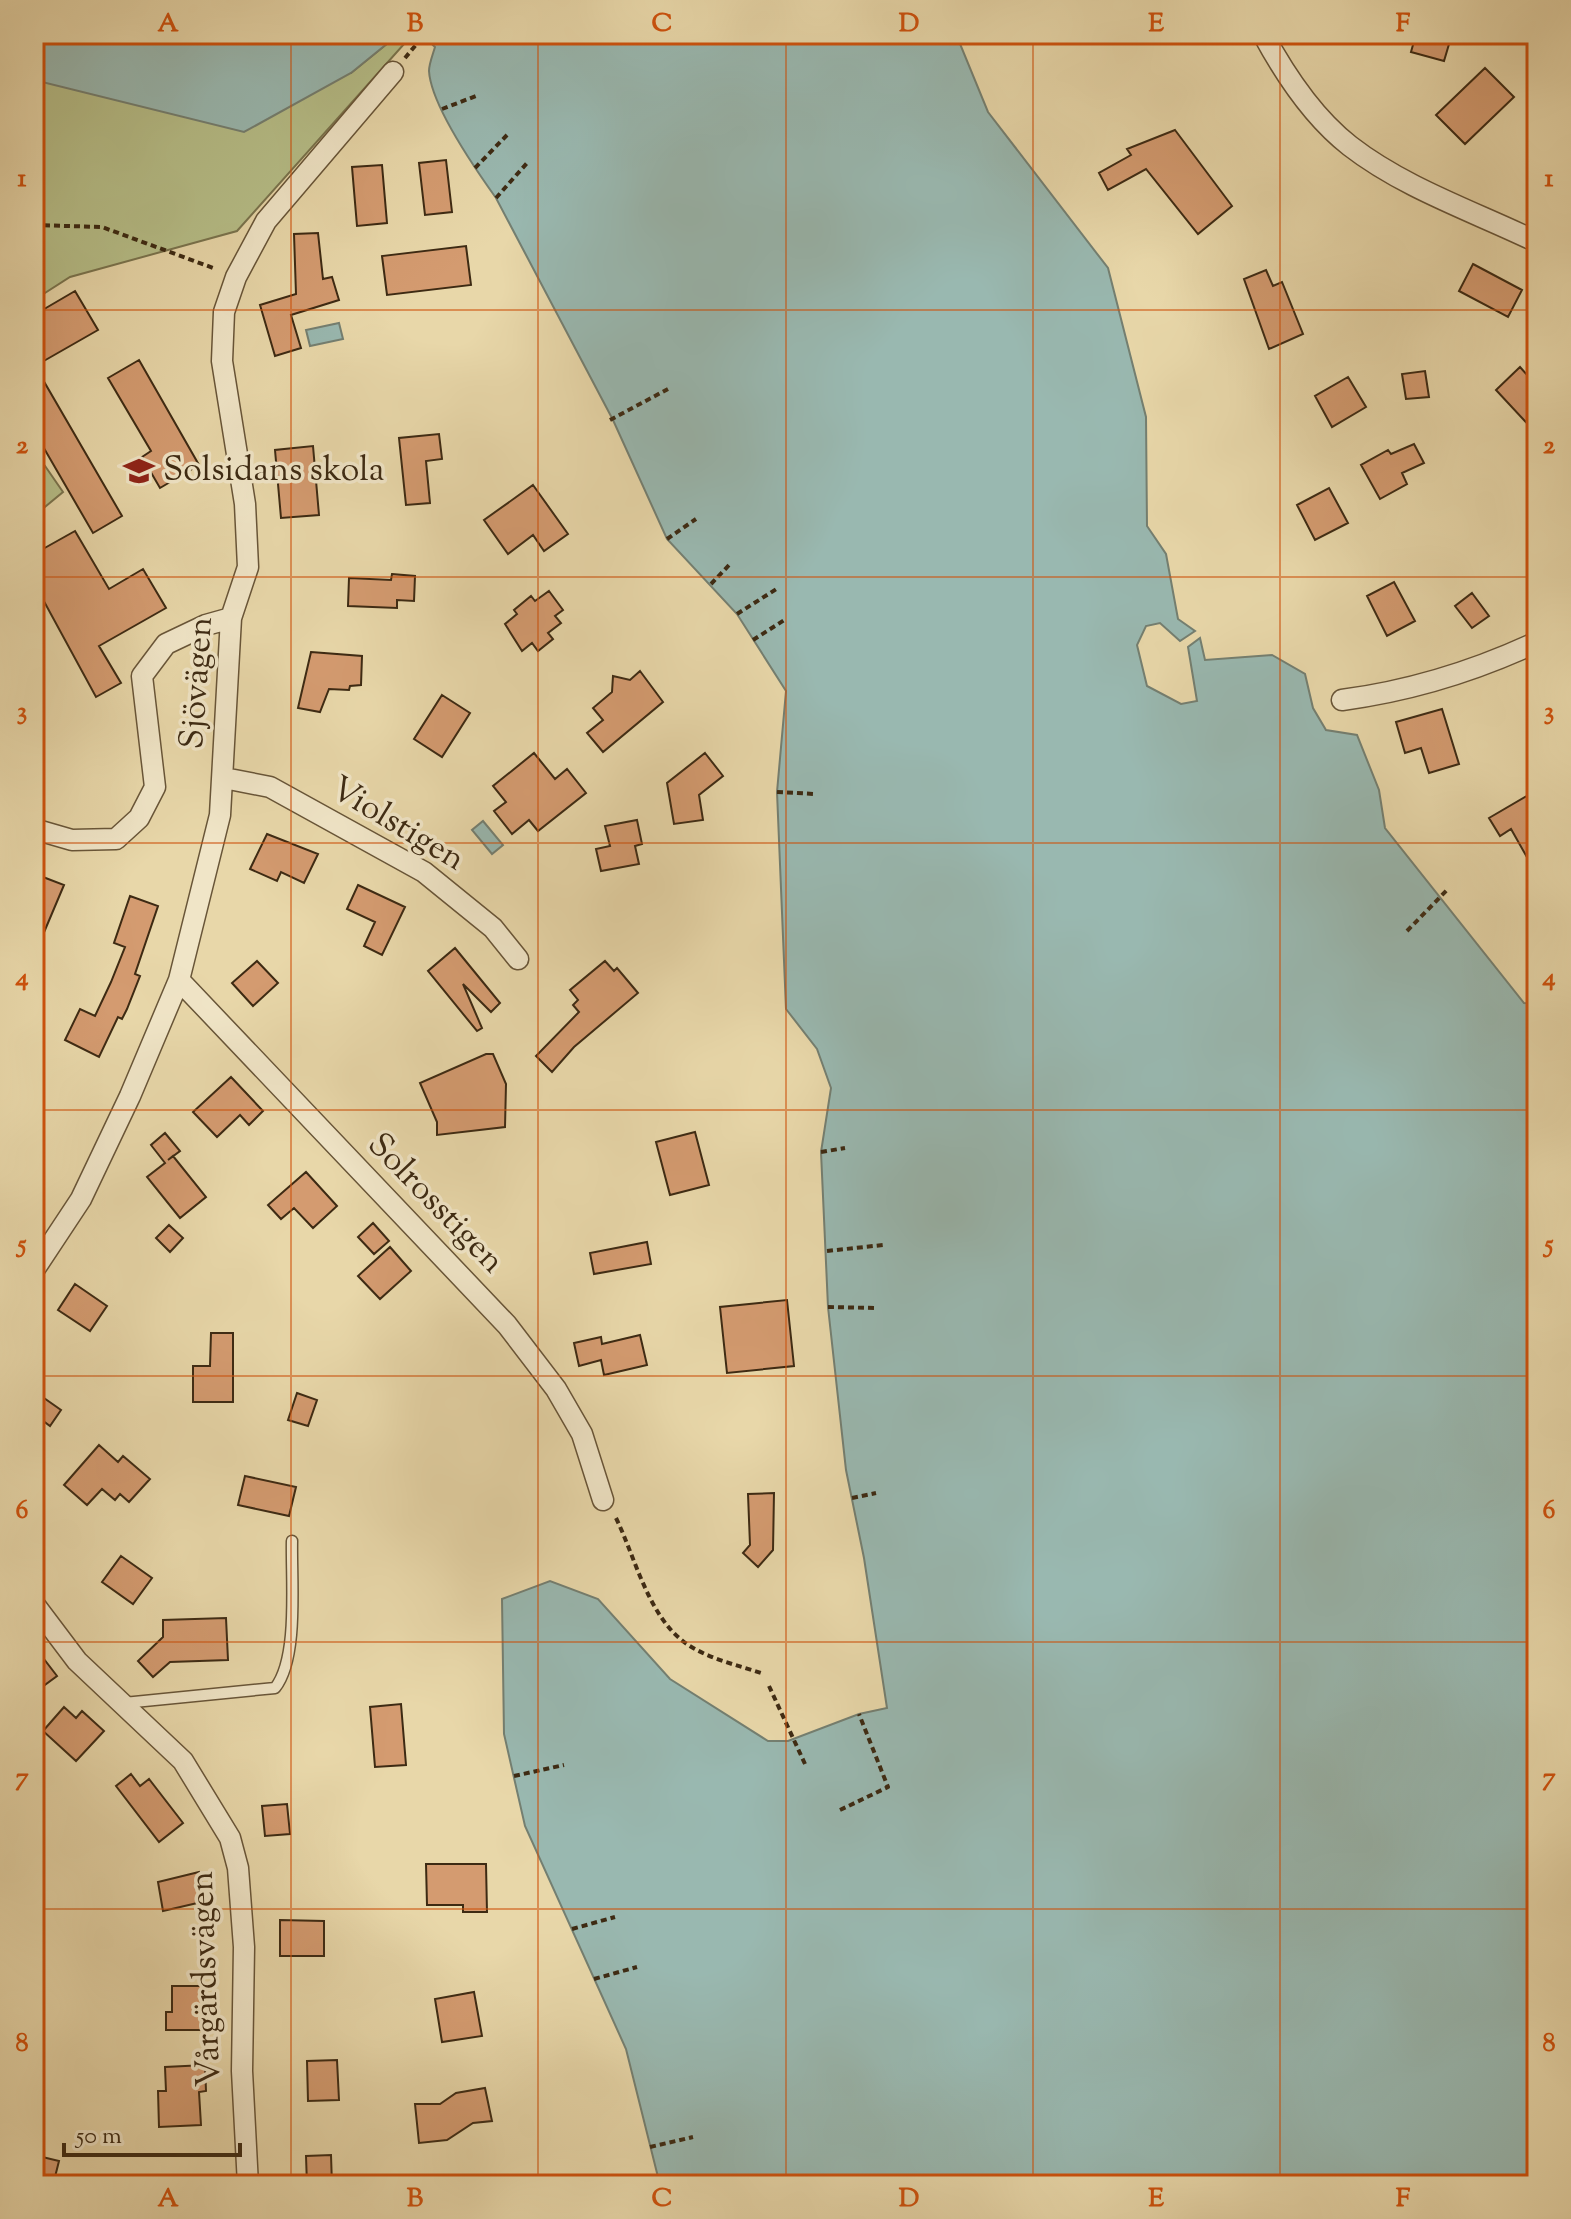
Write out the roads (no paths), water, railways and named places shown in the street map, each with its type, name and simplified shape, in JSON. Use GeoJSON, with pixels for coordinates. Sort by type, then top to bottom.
{"type":"FeatureCollection","features":[{"type":"Feature","properties":{"kind":"street"},"geometry":{"type":"LineString","coordinates":[[1263,34],[1291,79],[1348,145],[1384,168],[1537,242]]}},
{"type":"Feature","properties":{"kind":"street","name":"Sjövägen"},"geometry":{"type":"LineString","coordinates":[[34,1270],[81,1199],[130,1096],[179,980],[220,815],[231,618],[248,567],[245,504],[222,361],[224,312],[236,277],[266,221],[393,72]]}},
{"type":"Feature","properties":{"kind":"street"},"geometry":{"type":"LineString","coordinates":[[34,829],[72,840],[116,839],[139,818],[155,787],[142,676],[166,644],[206,625],[231,618]]}},
{"type":"Feature","properties":{"kind":"street"},"geometry":{"type":"LineString","coordinates":[[1342,700],[1398,692],[1499,660],[1537,642]]}},
{"type":"Feature","properties":{"kind":"street","name":"Violstigen"},"geometry":{"type":"LineString","coordinates":[[224,778],[270,787],[424,872],[493,928],[518,959]]}},
{"type":"Feature","properties":{"kind":"street","name":"Solrosstigen"},"geometry":{"type":"LineString","coordinates":[[179,980],[507,1325],[556,1389],[582,1434],[603,1500]]}},
{"type":"Feature","properties":{"kind":"street","name":"Vårgärdsvägen"},"geometry":{"type":"LineString","coordinates":[[34,1604],[77,1661],[183,1761],[230,1838],[238,1868],[244,1947],[242,2071],[248,2185]]}},
{"type":"Feature","properties":{"kind":"lane"},"geometry":{"type":"LineString","coordinates":[[122,1703],[275,1688],[282,1678],[289,1651],[292,1541]]}},
{"type":"Feature","properties":{"kind":"water"},"geometry":{"type":"Polygon","coordinates":[[[34,34],[399,34],[351,73],[244,132],[34,80],[34,34]]]}},
{"type":"Feature","properties":{"kind":"water"},"geometry":{"type":"Polygon","coordinates":[[[421,34],[956,34],[988,112],[1108,268],[1146,417],[1147,526],[1166,554],[1178,619],[1195,631],[1180,641],[1160,623],[1146,626],[1137,645],[1147,686],[1181,704],[1197,701],[1188,647],[1200,638],[1205,660],[1272,655],[1305,674],[1313,708],[1326,730],[1357,735],[1379,790],[1385,828],[1524,1003],[1537,1004],[1537,2185],[660,2185],[626,2049],[525,1826],[504,1734],[502,1599],[550,1581],[598,1599],[670,1679],[768,1741],[788,1741],[859,1714],[887,1708],[864,1558],[846,1470],[828,1307],[821,1152],[831,1088],[817,1049],[786,1009],[777,792],[786,691],[737,614],[667,539],[613,420],[496,198],[446,119],[429,71],[435,47],[421,34]]]}},
{"type":"Feature","properties":{"kind":"water"},"geometry":{"type":"Polygon","coordinates":[[[339,323],[343,339],[310,346],[306,330],[339,323]]]}},
{"type":"Feature","properties":{"kind":"water"},"geometry":{"type":"Polygon","coordinates":[[[483,821],[503,845],[492,854],[472,830],[483,821]]]}},
{"type":"Feature","properties":{"kind":"place","name":"Solsidans skola"},"geometry":{"type":"Point","coordinates":[139,471]}}]}
